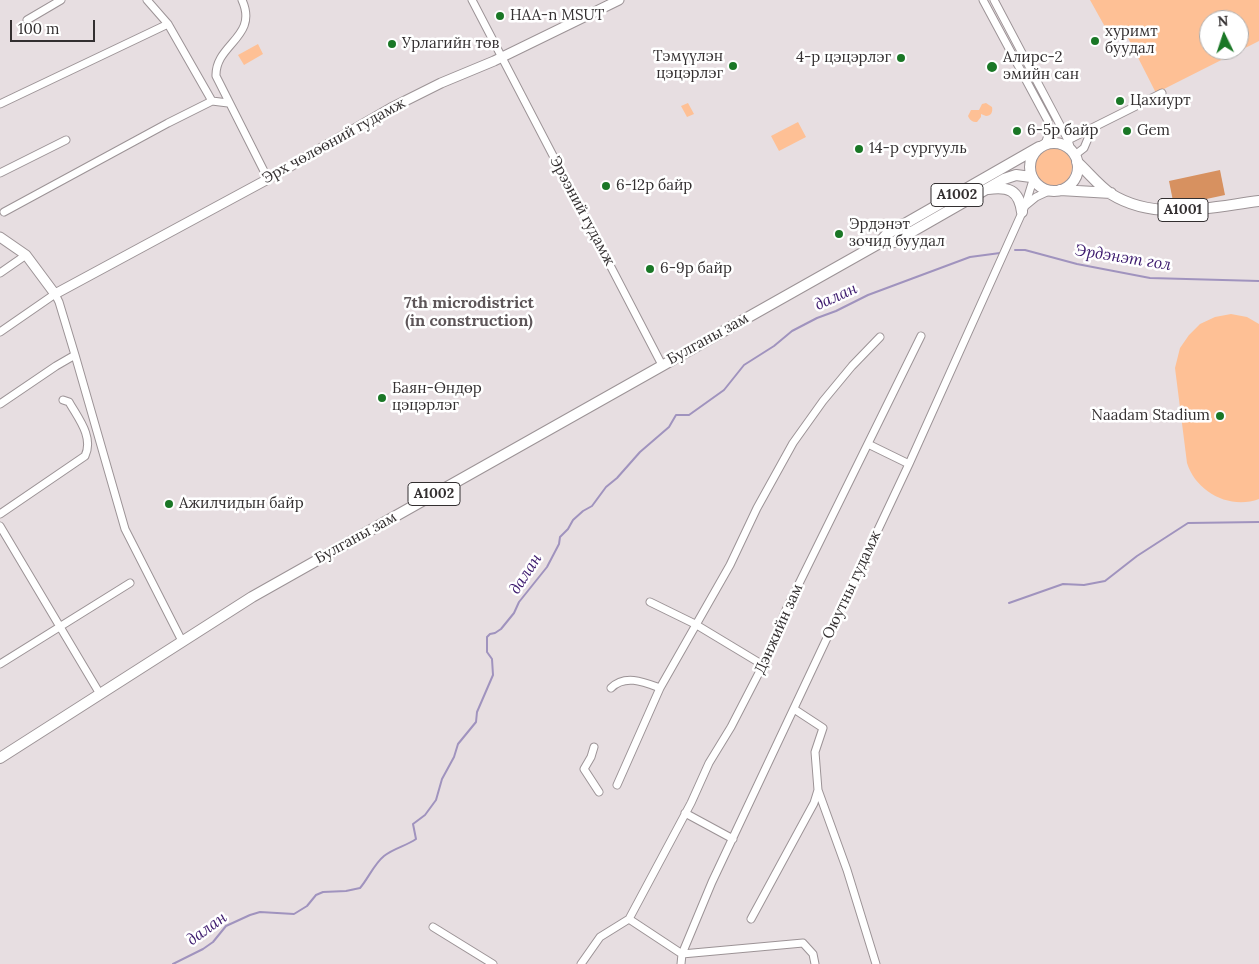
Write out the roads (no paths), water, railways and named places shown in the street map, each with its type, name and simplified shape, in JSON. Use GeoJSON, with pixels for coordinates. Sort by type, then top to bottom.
{"type":"FeatureCollection","features":[{"type":"Feature","properties":{"kind":"highway","name":"A1001"},"geometry":{"type":"LineString","coordinates":[[1042,146],[1058,143],[1073,152],[1110,193]]}},
{"type":"Feature","properties":{"kind":"highway"},"geometry":{"type":"LineString","coordinates":[[1042,146],[1031,158],[1029,164],[1032,178],[1049,191]]}},
{"type":"Feature","properties":{"kind":"highway","name":"Булганы зам"},"geometry":{"type":"LineString","coordinates":[[0,758],[252,597],[878,244],[887,234],[1042,146]]}},
{"type":"Feature","properties":{"kind":"highway"},"geometry":{"type":"LineString","coordinates":[[1060,190],[1066,188],[1074,180],[1078,168],[1073,152]]}},
{"type":"Feature","properties":{"kind":"highway","name":"Булганы зам"},"geometry":{"type":"LineString","coordinates":[[878,244],[894,242],[984,189],[1010,176],[1016,175],[1032,178]]}},
{"type":"Feature","properties":{"kind":"highway"},"geometry":{"type":"LineString","coordinates":[[984,189],[998,188],[1013,192],[1023,209]]}},
{"type":"Feature","properties":{"kind":"highway","name":"A1001"},"geometry":{"type":"LineString","coordinates":[[1049,191],[1110,193],[1133,204],[1161,211],[1194,210],[1259,201]]}},
{"type":"Feature","properties":{"kind":"main road","name":"Эрх чөлөөний гудамж"},"geometry":{"type":"LineString","coordinates":[[55,294],[268,179],[391,108],[441,83],[501,58],[619,0]]}},
{"type":"Feature","properties":{"kind":"main road"},"geometry":{"type":"LineString","coordinates":[[0,237],[26,255],[55,294]]}},
{"type":"Feature","properties":{"kind":"street"},"geometry":{"type":"LineString","coordinates":[[27,20],[61,0]]}},
{"type":"Feature","properties":{"kind":"street"},"geometry":{"type":"LineString","coordinates":[[147,0],[168,24],[212,101]]}},
{"type":"Feature","properties":{"kind":"street"},"geometry":{"type":"LineString","coordinates":[[242,0],[246,14],[245,26],[216,67],[219,83],[228,103],[268,179]]}},
{"type":"Feature","properties":{"kind":"street","name":"Эрээний гудамж"},"geometry":{"type":"LineString","coordinates":[[472,0],[662,365]]}},
{"type":"Feature","properties":{"kind":"street"},"geometry":{"type":"LineString","coordinates":[[983,0],[1048,121],[1049,133],[1042,146]]}},
{"type":"Feature","properties":{"kind":"street"},"geometry":{"type":"LineString","coordinates":[[994,0],[1073,152]]}},
{"type":"Feature","properties":{"kind":"street"},"geometry":{"type":"LineString","coordinates":[[0,104],[168,24]]}},
{"type":"Feature","properties":{"kind":"street"},"geometry":{"type":"LineString","coordinates":[[1073,152],[1092,129],[1162,93]]}},
{"type":"Feature","properties":{"kind":"street"},"geometry":{"type":"LineString","coordinates":[[4,212],[212,101],[228,103]]}},
{"type":"Feature","properties":{"kind":"street"},"geometry":{"type":"LineString","coordinates":[[1073,152],[1084,148],[1092,129]]}},
{"type":"Feature","properties":{"kind":"street"},"geometry":{"type":"LineString","coordinates":[[0,173],[66,140]]}},
{"type":"Feature","properties":{"kind":"street","name":"Оюутны гудамж"},"geometry":{"type":"LineString","coordinates":[[681,964],[682,954],[712,882],[909,464],[1023,209],[1032,178]]}},
{"type":"Feature","properties":{"kind":"street"},"geometry":{"type":"LineString","coordinates":[[1023,209],[1036,197],[1049,191]]}},
{"type":"Feature","properties":{"kind":"street"},"geometry":{"type":"LineString","coordinates":[[0,274],[26,255]]}},
{"type":"Feature","properties":{"kind":"street"},"geometry":{"type":"LineString","coordinates":[[0,332],[55,294],[59,302],[126,529],[182,641]]}},
{"type":"Feature","properties":{"kind":"street","name":"Дэнжийн зам"},"geometry":{"type":"LineString","coordinates":[[629,919],[709,763],[764,665],[785,612],[921,336]]}},
{"type":"Feature","properties":{"kind":"street"},"geometry":{"type":"LineString","coordinates":[[617,785],[660,688],[730,565],[758,508],[794,443],[823,401],[852,366],[880,337]]}},
{"type":"Feature","properties":{"kind":"street"},"geometry":{"type":"LineString","coordinates":[[0,404],[75,355]]}},
{"type":"Feature","properties":{"kind":"street"},"geometry":{"type":"LineString","coordinates":[[0,514],[85,456],[88,451],[86,434],[69,402],[62,400]]}},
{"type":"Feature","properties":{"kind":"street"},"geometry":{"type":"LineString","coordinates":[[868,444],[909,464]]}},
{"type":"Feature","properties":{"kind":"street"},"geometry":{"type":"LineString","coordinates":[[0,526],[100,694]]}},
{"type":"Feature","properties":{"kind":"street"},"geometry":{"type":"LineString","coordinates":[[0,664],[130,583]]}},
{"type":"Feature","properties":{"kind":"street"},"geometry":{"type":"LineString","coordinates":[[650,602],[695,624],[764,665]]}},
{"type":"Feature","properties":{"kind":"street"},"geometry":{"type":"LineString","coordinates":[[611,688],[614,684],[627,680],[637,680],[660,688]]}},
{"type":"Feature","properties":{"kind":"street"},"geometry":{"type":"LineString","coordinates":[[794,708],[823,728],[815,752],[818,790],[847,870],[876,964]]}},
{"type":"Feature","properties":{"kind":"street"},"geometry":{"type":"LineString","coordinates":[[594,747],[584,769],[599,792]]}},
{"type":"Feature","properties":{"kind":"street"},"geometry":{"type":"LineString","coordinates":[[751,919],[814,803],[818,790]]}},
{"type":"Feature","properties":{"kind":"street"},"geometry":{"type":"LineString","coordinates":[[685,813],[733,838]]}},
{"type":"Feature","properties":{"kind":"street"},"geometry":{"type":"LineString","coordinates":[[581,964],[600,937],[629,919],[682,954],[803,943],[814,954],[815,964]]}},
{"type":"Feature","properties":{"kind":"street"},"geometry":{"type":"LineString","coordinates":[[432,928],[493,964]]}},
{"type":"Feature","properties":{"kind":"waterway","name":"Эрдэнэт гол"},"geometry":{"type":"LineString","coordinates":[[1015,250],[1025,250],[1077,264],[1150,278],[1259,281]]}},
{"type":"Feature","properties":{"kind":"waterway","name":"далан"},"geometry":{"type":"LineString","coordinates":[[173,964],[213,942],[226,926],[250,915],[260,912],[294,914],[307,906],[316,895],[323,892],[360,888],[384,856],[416,839],[413,824],[425,815],[436,800],[442,779],[454,757],[458,744],[476,722],[477,712],[493,675],[492,659],[487,652],[487,637],[501,629],[514,613],[519,602],[547,567],[559,544],[560,537],[573,520],[592,506],[606,487],[617,478],[640,452],[669,427],[676,415],[689,415],[724,390],[744,365],[774,346],[792,331],[817,318],[868,295],[970,257],[1000,253]]}},
{"type":"Feature","properties":{"kind":"waterway"},"geometry":{"type":"LineString","coordinates":[[1009,603],[1063,584],[1084,585],[1105,581],[1137,556],[1188,523],[1259,522]]}},
{"type":"Feature","properties":{"kind":"place","name":"HAA-n MSUT"},"geometry":{"type":"Point","coordinates":[500,16]}},
{"type":"Feature","properties":{"kind":"place","name":"хуримт буудал"},"geometry":{"type":"Point","coordinates":[1095,41]}},
{"type":"Feature","properties":{"kind":"place","name":"Урлагийн төв"},"geometry":{"type":"Point","coordinates":[392,44]}},
{"type":"Feature","properties":{"kind":"place","name":"4-р цэцэрлэг"},"geometry":{"type":"Point","coordinates":[901,58]}},
{"type":"Feature","properties":{"kind":"place","name":"Тэмүүлэн цэцэрлэг"},"geometry":{"type":"Point","coordinates":[733,66]}},
{"type":"Feature","properties":{"kind":"place","name":"Aлирс-2 эмийн сан"},"geometry":{"type":"Point","coordinates":[992,67]}},
{"type":"Feature","properties":{"kind":"place","name":"Цахиурт"},"geometry":{"type":"Point","coordinates":[1120,101]}},
{"type":"Feature","properties":{"kind":"place","name":"6-5р байр"},"geometry":{"type":"Point","coordinates":[1017,131]}},
{"type":"Feature","properties":{"kind":"place","name":"Gem"},"geometry":{"type":"Point","coordinates":[1127,131]}},
{"type":"Feature","properties":{"kind":"place","name":"14-р сургууль"},"geometry":{"type":"Point","coordinates":[859,149]}},
{"type":"Feature","properties":{"kind":"place","name":"6-12р байр"},"geometry":{"type":"Point","coordinates":[606,186]}},
{"type":"Feature","properties":{"kind":"place","name":"Эрдэнэт зочид буудал"},"geometry":{"type":"Point","coordinates":[839,234]}},
{"type":"Feature","properties":{"kind":"place","name":"6-9р байр"},"geometry":{"type":"Point","coordinates":[650,269]}},
{"type":"Feature","properties":{"kind":"place","name":"Баян-Өндөр цэцэрлэг"},"geometry":{"type":"Point","coordinates":[382,398]}},
{"type":"Feature","properties":{"kind":"place","name":"Naadam Stadium"},"geometry":{"type":"Point","coordinates":[1220,416]}},
{"type":"Feature","properties":{"kind":"place","name":"Ажилчидын байр"},"geometry":{"type":"Point","coordinates":[169,504]}},
{"type":"Feature","properties":{"kind":"district","name":"7th microdistrict (in construction)"},"geometry":{"type":"Point","coordinates":[469,312]}}]}
